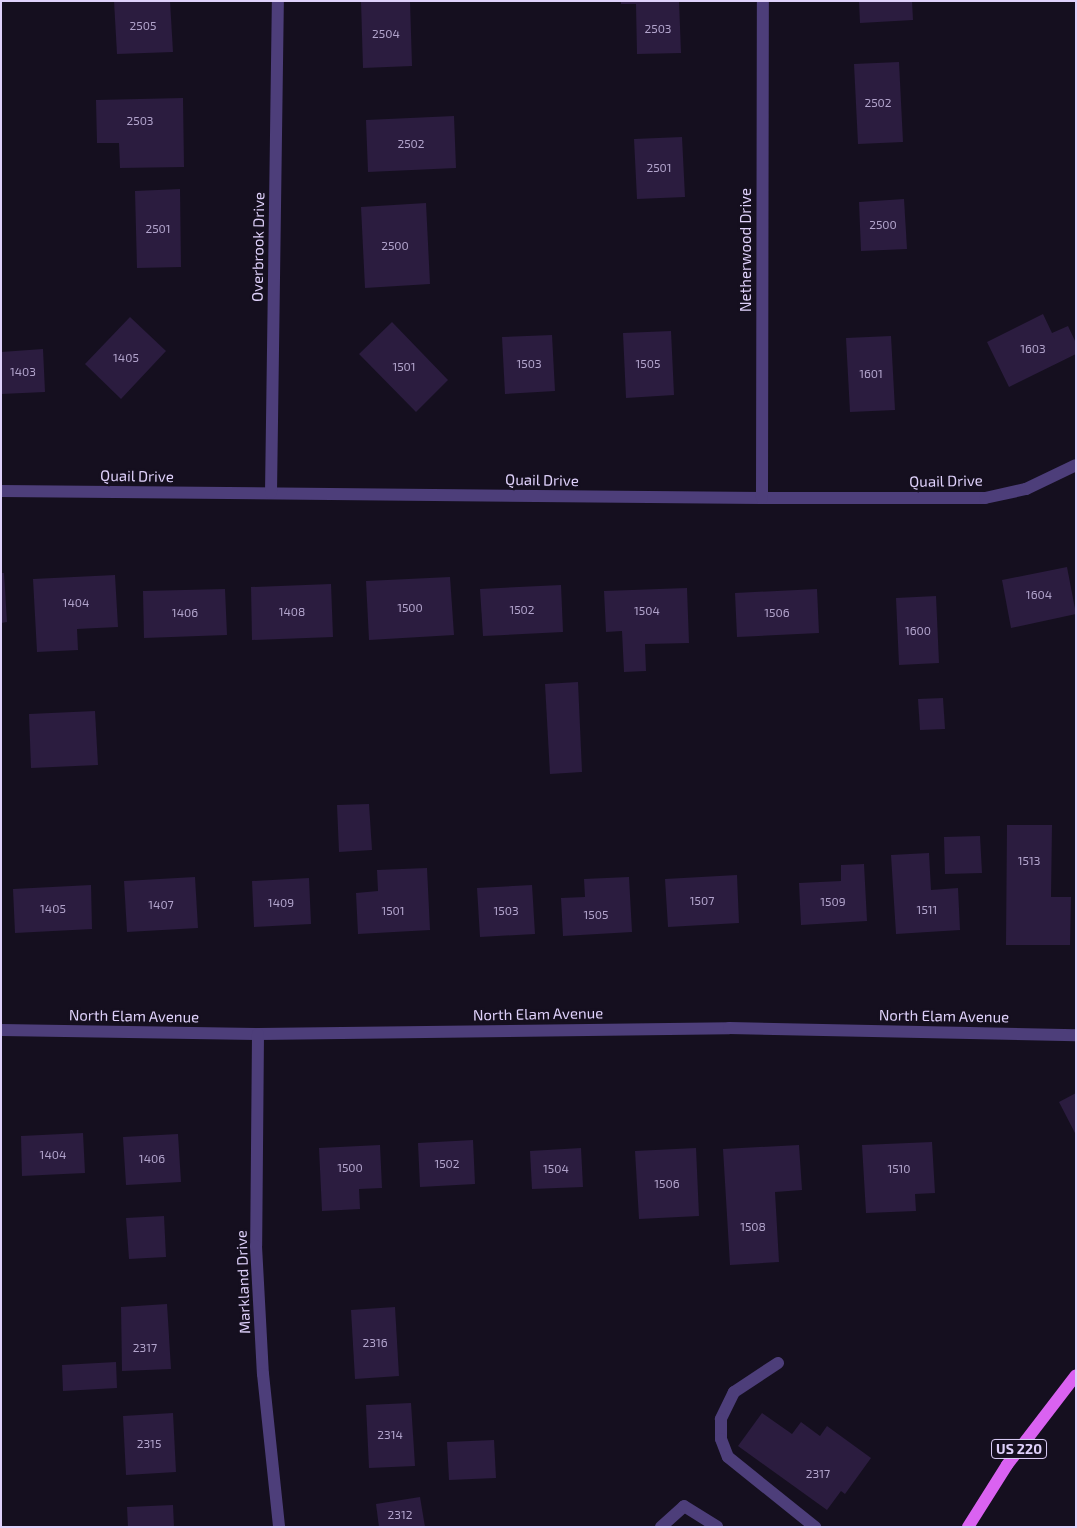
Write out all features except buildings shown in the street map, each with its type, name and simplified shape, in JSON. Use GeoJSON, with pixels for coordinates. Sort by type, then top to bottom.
{"type":"FeatureCollection","features":[{"type":"Feature","properties":{"kind":"main road","name":"US 220"},"geometry":{"type":"LineString","coordinates":[[968,1527],[1007,1465],[1076,1375]]}},
{"type":"Feature","properties":{"kind":"street","name":"Overbrook Drive"},"geometry":{"type":"LineString","coordinates":[[271,493],[278,1]]}},
{"type":"Feature","properties":{"kind":"street","name":"Netherwood Drive"},"geometry":{"type":"LineString","coordinates":[[762,498],[763,1]]}},
{"type":"Feature","properties":{"kind":"street","name":"Quail Drive"},"geometry":{"type":"LineString","coordinates":[[1,491],[762,498],[985,498],[1026,490],[1076,465]]}},
{"type":"Feature","properties":{"kind":"street","name":"North Elam Avenue"},"geometry":{"type":"LineString","coordinates":[[1,1030],[258,1034],[730,1028],[1076,1035]]}},
{"type":"Feature","properties":{"kind":"street","name":"Markland Drive"},"geometry":{"type":"LineString","coordinates":[[258,1034],[256,1246],[263,1374],[279,1527]]}},
{"type":"Feature","properties":{"kind":"street"},"geometry":{"type":"LineString","coordinates":[[778,1363],[734,1392],[721,1419],[721,1439],[728,1457],[814,1527]]}},
{"type":"Feature","properties":{"kind":"street"},"geometry":{"type":"LineString","coordinates":[[661,1527],[684,1506],[717,1527]]}}]}
